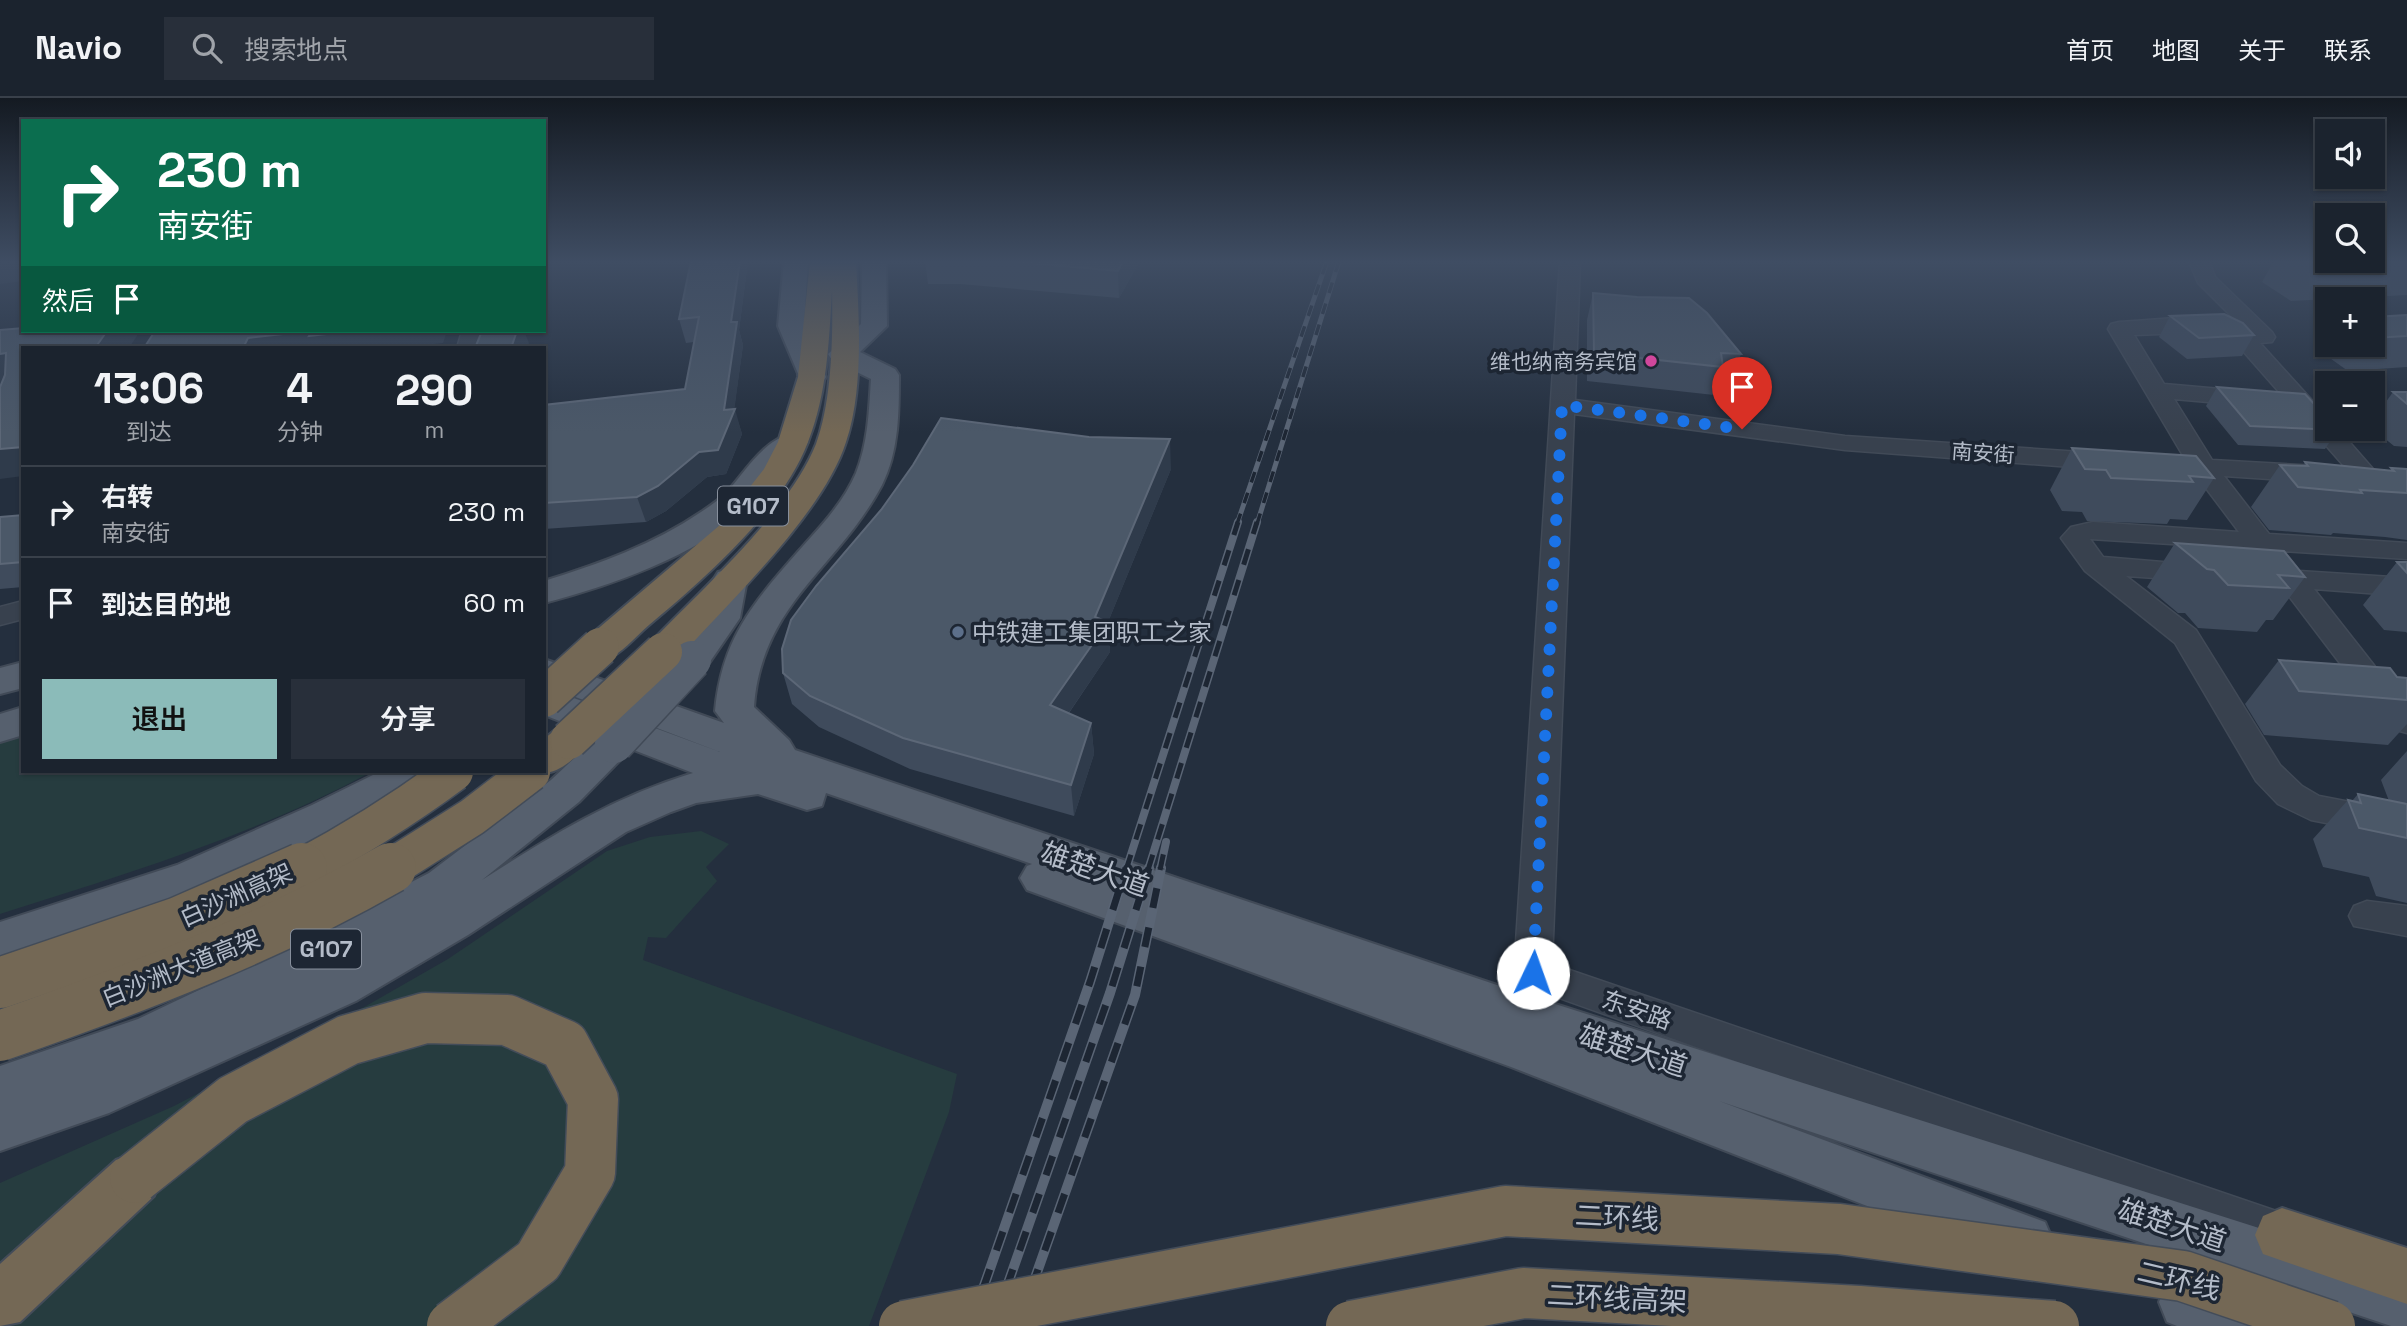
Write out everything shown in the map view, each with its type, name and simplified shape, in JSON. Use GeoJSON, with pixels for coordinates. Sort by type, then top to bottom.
{"type":"FeatureCollection","features":[{"type":"Feature","properties":{"kind":"highway","name":"G107"},"geometry":{"type":"LineString","coordinates":[[595,643],[650,606],[732,532],[770,482],[793,442],[812,377],[817,318]]}},
{"type":"Feature","properties":{"kind":"highway","name":"G107"},"geometry":{"type":"LineString","coordinates":[[730,580],[775,531],[815,477],[831,443],[840,408],[846,318]]}},
{"type":"Feature","properties":{"kind":"highway"},"geometry":{"type":"LineString","coordinates":[[546,697],[595,643]]}},
{"type":"Feature","properties":{"kind":"highway"},"geometry":{"type":"LineString","coordinates":[[557,750],[678,656]]}},
{"type":"Feature","properties":{"kind":"highway","name":"白沙洲高架"},"geometry":{"type":"LineString","coordinates":[[0,983],[159,929],[271,882],[369,833],[424,797],[453,773]]}},
{"type":"Feature","properties":{"kind":"highway","name":"白沙洲大道高架"},"geometry":{"type":"LineString","coordinates":[[0,1036],[170,974],[279,927],[377,876],[457,827],[530,773]]}},
{"type":"Feature","properties":{"kind":"highway"},"geometry":{"type":"LineString","coordinates":[[0,1302],[135,1178],[233,1100],[348,1040],[425,1018],[507,1020],[564,1045],[593,1099],[590,1173],[538,1261],[452,1326]]}},
{"type":"Feature","properties":{"kind":"highway","name":"二环线"},"geometry":{"type":"LineString","coordinates":[[904,1326],[1505,1211],[1839,1229],[2155,1272],[2183,1276],[2330,1326]]}},
{"type":"Feature","properties":{"kind":"highway"},"geometry":{"type":"LineString","coordinates":[[2290,1251],[2407,1276]]}},
{"type":"Feature","properties":{"kind":"highway","name":"二环线高架"},"geometry":{"type":"LineString","coordinates":[[1351,1326],[1523,1293],[1859,1311],[2054,1326]]}},
{"type":"Feature","properties":{"kind":"main road"},"geometry":{"type":"LineString","coordinates":[[792,318],[791,326],[812,377]]}},
{"type":"Feature","properties":{"kind":"main road"},"geometry":{"type":"LineString","coordinates":[[767,773],[765,739],[734,711],[733,686],[738,664],[779,595],[845,518],[867,484],[883,430],[885,375],[842,354],[874,326],[874,318]]}},
{"type":"Feature","properties":{"kind":"main road"},"geometry":{"type":"LineString","coordinates":[[546,591],[599,575],[689,533],[735,502],[760,471],[793,442]]}},
{"type":"Feature","properties":{"kind":"main road","name":"G107"},"geometry":{"type":"LineString","coordinates":[[0,1088],[152,1035],[258,984],[444,885],[565,791],[614,744],[678,656],[722,618],[730,580]]}},
{"type":"Feature","properties":{"kind":"main road"},"geometry":{"type":"LineString","coordinates":[[546,672],[595,643]]}},
{"type":"Feature","properties":{"kind":"main road"},"geometry":{"type":"LineString","coordinates":[[546,674],[767,773]]}},
{"type":"Feature","properties":{"kind":"main road"},"geometry":{"type":"LineString","coordinates":[[0,681],[21,676]]}},
{"type":"Feature","properties":{"kind":"main road"},"geometry":{"type":"LineString","coordinates":[[0,700],[21,694]]}},
{"type":"Feature","properties":{"kind":"main road"},"geometry":{"type":"LineString","coordinates":[[546,700],[701,761],[767,773]]}},
{"type":"Feature","properties":{"kind":"main road"},"geometry":{"type":"LineString","coordinates":[[0,728],[21,721]]}},
{"type":"Feature","properties":{"kind":"main road"},"geometry":{"type":"LineString","coordinates":[[0,942],[192,877],[327,816],[412,773]]}},
{"type":"Feature","properties":{"kind":"main road"},"geometry":{"type":"LineString","coordinates":[[0,1127],[91,1097],[339,987],[452,922],[611,821],[693,788],[767,773]]}},
{"type":"Feature","properties":{"kind":"main road","name":"雄楚大道"},"geometry":{"type":"LineString","coordinates":[[767,773],[834,780],[1530,1017],[2290,1251],[2407,1303]]}},
{"type":"Feature","properties":{"kind":"main road","name":"雄楚大道"},"geometry":{"type":"LineString","coordinates":[[767,773],[1528,1052],[2251,1326]]}},
{"type":"Feature","properties":{"kind":"street","name":"东安路"},"geometry":{"type":"LineString","coordinates":[[1567,318],[1533,973],[2290,1251]]}},
{"type":"Feature","properties":{"kind":"street"},"geometry":{"type":"LineString","coordinates":[[2247,318],[2315,394]]}},
{"type":"Feature","properties":{"kind":"street"},"geometry":{"type":"LineString","coordinates":[[2377,477],[2301,403],[2243,337],[2223,326],[2119,329],[2203,467],[2287,579],[2369,680],[2407,722]]}},
{"type":"Feature","properties":{"kind":"street"},"geometry":{"type":"LineString","coordinates":[[2158,391],[2301,403]]}},
{"type":"Feature","properties":{"kind":"street","name":"南安街"},"geometry":{"type":"LineString","coordinates":[[1562,405],[1845,443],[2136,464],[2377,477]]}},
{"type":"Feature","properties":{"kind":"street"},"geometry":{"type":"LineString","coordinates":[[2353,441],[2377,477]]}},
{"type":"Feature","properties":{"kind":"street"},"geometry":{"type":"LineString","coordinates":[[2407,551],[2093,530],[2081,533],[2075,538],[2095,565],[2186,637],[2268,773],[2290,795],[2311,807],[2407,826]]}},
{"type":"Feature","properties":{"kind":"street"},"geometry":{"type":"LineString","coordinates":[[2095,565],[2407,587]]}},
{"type":"Feature","properties":{"kind":"street"},"geometry":{"type":"LineString","coordinates":[[0,616],[21,611]]}},
{"type":"Feature","properties":{"kind":"street"},"geometry":{"type":"LineString","coordinates":[[2367,916],[2407,921]]}},
{"type":"Feature","properties":{"kind":"street"},"geometry":{"type":"LineString","coordinates":[[2290,1251],[2319,1326]]}},
{"type":"Feature","properties":{"kind":"green space"},"geometry":{"type":"Polygon","coordinates":[[[21,737],[21,773],[369,773],[282,815],[189,852],[0,914],[0,743],[21,737]]]}},
{"type":"Feature","properties":{"kind":"green space"},"geometry":{"type":"Polygon","coordinates":[[[701,831],[729,844],[706,867],[717,881],[666,938],[648,937],[643,960],[957,1074],[949,1112],[869,1326],[0,1326],[0,1183],[174,1106],[366,1006],[448,959],[607,851],[650,837],[701,831]]]}},
{"type":"Feature","properties":{"kind":"building"},"geometry":{"type":"Polygon","coordinates":[[[699,318],[732,318],[731,322],[737,322],[724,410],[735,409],[718,450],[699,452],[658,486],[637,497],[546,503],[546,405],[685,389],[699,318]]]}},
{"type":"Feature","properties":{"kind":"building"},"geometry":{"type":"Polygon","coordinates":[[[1593,318],[1711,318],[1741,354],[1721,353],[1723,367],[1594,353],[1593,318]]]}},
{"type":"Feature","properties":{"kind":"building"},"geometry":{"type":"Polygon","coordinates":[[[2173,318],[2233,318],[2243,323],[2254,335],[2199,338],[2173,318]]]}},
{"type":"Feature","properties":{"kind":"building"},"geometry":{"type":"Polygon","coordinates":[[[2385,318],[2407,318],[2407,336],[2385,337],[2385,318]]]}},
{"type":"Feature","properties":{"kind":"building"},"geometry":{"type":"Polygon","coordinates":[[[21,328],[21,333],[106,333],[96,346],[21,346],[21,447],[0,449],[0,387],[5,375],[6,353],[0,354],[0,330],[21,328]]]}},
{"type":"Feature","properties":{"kind":"building"},"geometry":{"type":"Polygon","coordinates":[[[154,333],[292,333],[248,338],[244,346],[145,346],[154,333]]]}},
{"type":"Feature","properties":{"kind":"building"},"geometry":{"type":"Polygon","coordinates":[[[311,333],[335,333],[309,336],[311,333]]]}},
{"type":"Feature","properties":{"kind":"building"},"geometry":{"type":"Polygon","coordinates":[[[481,333],[516,333],[512,346],[476,346],[481,333]]]}},
{"type":"Feature","properties":{"kind":"building"},"geometry":{"type":"Polygon","coordinates":[[[2217,387],[2305,394],[2315,405],[2315,429],[2250,426],[2217,387]]]}},
{"type":"Feature","properties":{"kind":"building"},"geometry":{"type":"Polygon","coordinates":[[[2393,392],[2407,392],[2407,404],[2393,392]]]}},
{"type":"Feature","properties":{"kind":"building","name":"中铁建工集团职工之家"},"geometry":{"type":"Polygon","coordinates":[[[941,418],[1089,437],[1170,439],[1095,617],[1108,622],[1050,705],[1091,723],[1071,785],[903,738],[810,696],[783,673],[782,649],[791,620],[816,586],[881,510],[913,465],[941,418]]]}},
{"type":"Feature","properties":{"kind":"building"},"geometry":{"type":"Polygon","coordinates":[[[2072,448],[2196,456],[2214,478],[2189,476],[2193,482],[2111,478],[2106,470],[2085,469],[2072,448]]]}},
{"type":"Feature","properties":{"kind":"building"},"geometry":{"type":"Polygon","coordinates":[[[2305,462],[2394,471],[2391,468],[2407,469],[2407,493],[2360,490],[2362,493],[2298,487],[2280,465],[2308,466],[2305,462]]]}},
{"type":"Feature","properties":{"kind":"building"},"geometry":{"type":"Polygon","coordinates":[[[21,515],[21,562],[0,564],[0,517],[21,515]]]}},
{"type":"Feature","properties":{"kind":"building"},"geometry":{"type":"Polygon","coordinates":[[[2175,543],[2284,551],[2305,577],[2278,575],[2289,588],[2228,585],[2214,570],[2207,569],[2175,543]]]}},
{"type":"Feature","properties":{"kind":"building"},"geometry":{"type":"Polygon","coordinates":[[[2397,562],[2407,562],[2407,573],[2397,562]]]}},
{"type":"Feature","properties":{"kind":"building"},"geometry":{"type":"Polygon","coordinates":[[[2279,660],[2390,668],[2397,677],[2407,678],[2407,700],[2299,691],[2279,660]]]}},
{"type":"Feature","properties":{"kind":"building"},"geometry":{"type":"Polygon","coordinates":[[[2358,794],[2407,804],[2407,838],[2359,828],[2348,800],[2361,803],[2358,794]]]}},
{"type":"Feature","properties":{"kind":"railway"},"geometry":{"type":"LineString","coordinates":[[1237,524],[1307,318]]}},
{"type":"Feature","properties":{"kind":"railway"},"geometry":{"type":"LineString","coordinates":[[1257,524],[1321,318]]}},
{"type":"Feature","properties":{"kind":"railway"},"geometry":{"type":"LineString","coordinates":[[1126,870],[1238,522]]}},
{"type":"Feature","properties":{"kind":"railway"},"geometry":{"type":"LineString","coordinates":[[1148,870],[1257,522]]}},
{"type":"Feature","properties":{"kind":"railway"},"geometry":{"type":"LineString","coordinates":[[1160,870],[1166,842]]}},
{"type":"Feature","properties":{"kind":"railway"},"geometry":{"type":"LineString","coordinates":[[970,1326],[1090,982],[1126,868]]}},
{"type":"Feature","properties":{"kind":"railway"},"geometry":{"type":"LineString","coordinates":[[993,1326],[1110,993],[1149,868]]}},
{"type":"Feature","properties":{"kind":"railway"},"geometry":{"type":"LineString","coordinates":[[1018,1326],[1135,995],[1161,868]]}},
{"type":"Feature","properties":{"kind":"place","name":"维也纳商务宾馆"},"geometry":{"type":"Point","coordinates":[1651,361]}},
{"type":"Feature","properties":{"kind":"place","name":"中铁建工集团职工之家"},"geometry":{"type":"Point","coordinates":[958,632]}},
{"type":"Feature","properties":{"kind":"route"},"geometry":{"type":"LineString","coordinates":[[1533,973],[1562,405],[1742,429]]}}]}
